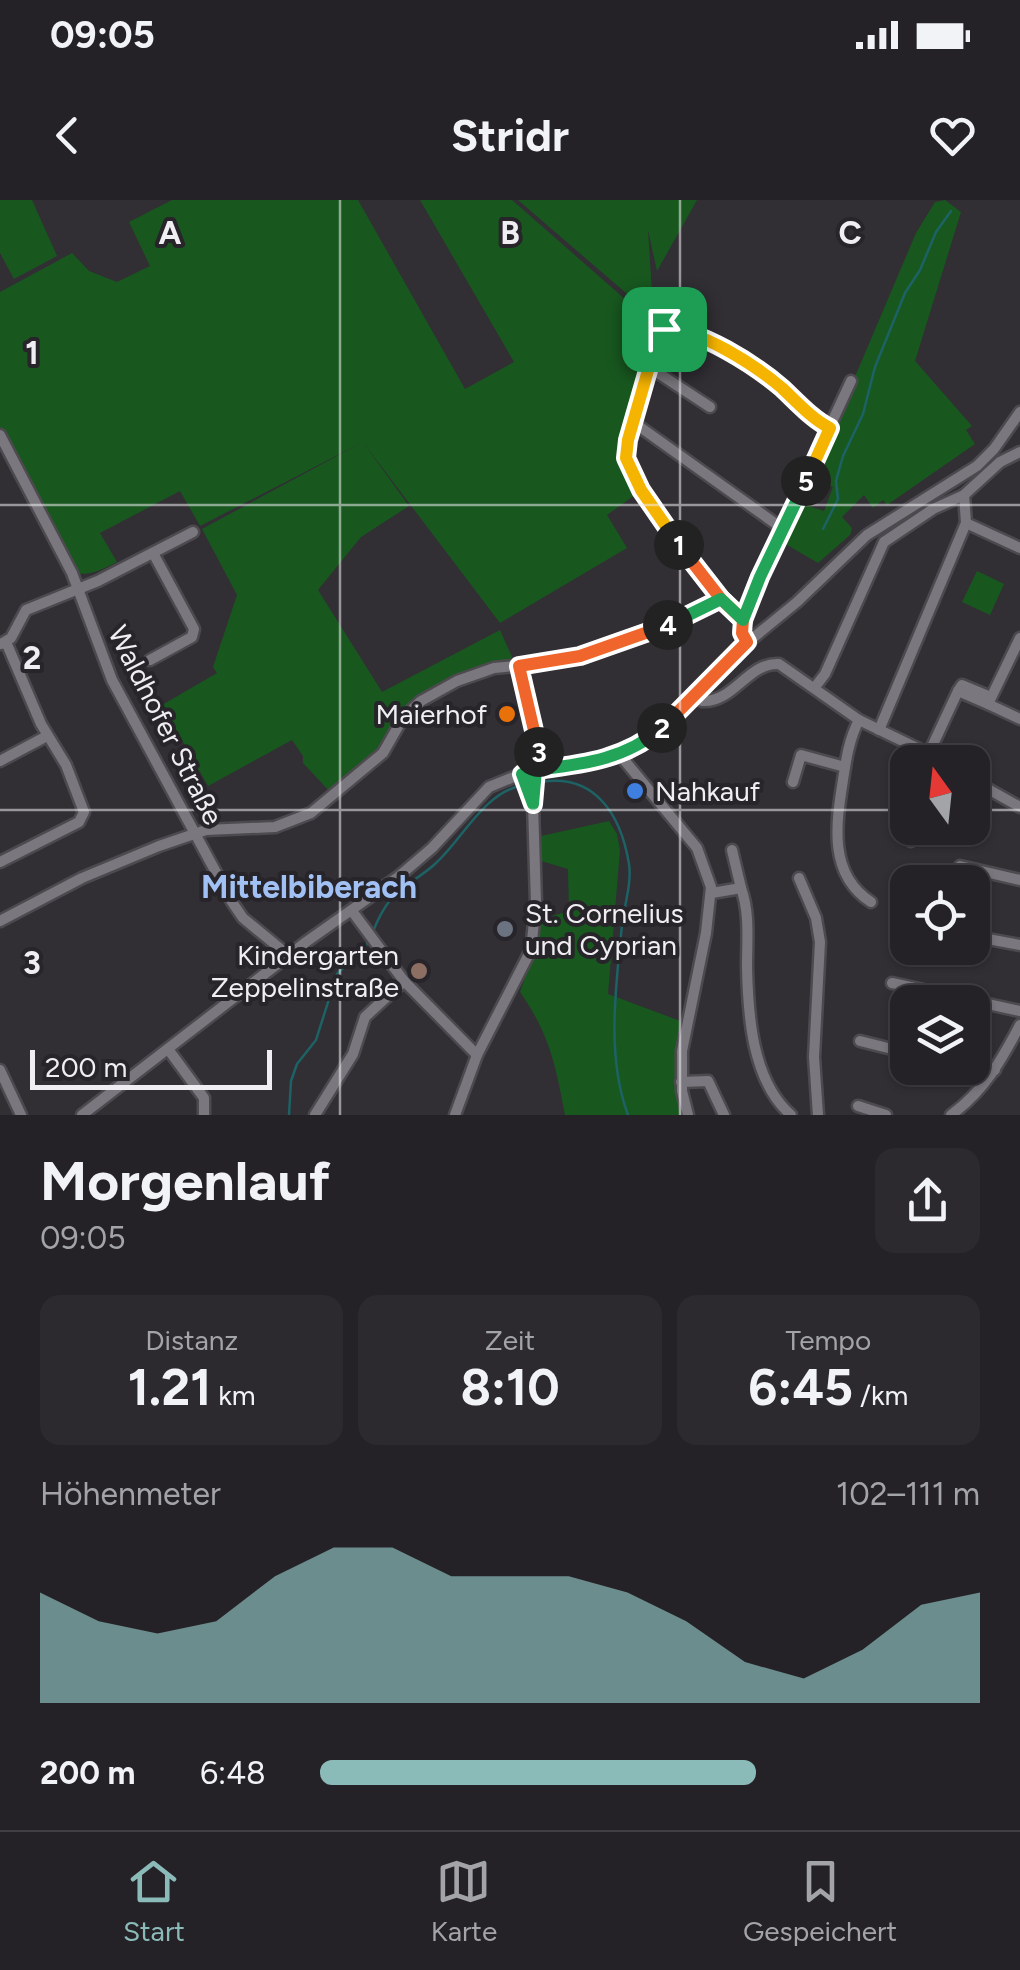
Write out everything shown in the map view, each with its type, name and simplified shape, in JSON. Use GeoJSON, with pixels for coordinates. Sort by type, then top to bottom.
{"type":"FeatureCollection","features":[{"type":"Feature","properties":{"kind":"street"},"geometry":{"type":"LineString","coordinates":[[743,620],[721,599],[678,544],[631,471],[626,449],[656,330],[673,329],[698,336],[770,378],[830,428]]}},
{"type":"Feature","properties":{"kind":"street"},"geometry":{"type":"LineString","coordinates":[[649,367],[710,407]]}},
{"type":"Feature","properties":{"kind":"street"},"geometry":{"type":"LineString","coordinates":[[747,642],[742,633],[743,620],[851,381]]}},
{"type":"Feature","properties":{"kind":"street"},"geometry":{"type":"LineString","coordinates":[[82,1115],[420,860],[489,787],[620,755],[654,734],[747,642],[797,602],[867,536],[977,466],[1020,412]]}},
{"type":"Feature","properties":{"kind":"street"},"geometry":{"type":"LineString","coordinates":[[634,422],[783,529]]}},
{"type":"Feature","properties":{"kind":"street","name":"Waldhofer Straße"},"geometry":{"type":"LineString","coordinates":[[0,435],[78,590],[112,680],[195,834],[243,918],[288,956]]}},
{"type":"Feature","properties":{"kind":"street"},"geometry":{"type":"LineString","coordinates":[[815,687],[822,680],[884,542],[933,509],[964,495],[1000,462],[1020,452]]}},
{"type":"Feature","properties":{"kind":"street"},"geometry":{"type":"LineString","coordinates":[[879,730],[966,523],[964,495]]}},
{"type":"Feature","properties":{"kind":"street"},"geometry":{"type":"LineString","coordinates":[[966,523],[1020,548]]}},
{"type":"Feature","properties":{"kind":"street"},"geometry":{"type":"LineString","coordinates":[[0,862],[84,816],[66,765],[47,736],[3,644],[14,634],[26,610],[78,590],[193,532]]}},
{"type":"Feature","properties":{"kind":"street"},"geometry":{"type":"LineString","coordinates":[[150,660],[188,639],[194,629],[153,553]]}},
{"type":"Feature","properties":{"kind":"street"},"geometry":{"type":"LineString","coordinates":[[0,921],[120,861],[195,834],[275,827],[311,812],[383,753],[403,718],[420,701],[469,675],[494,668],[554,662],[618,644],[721,599]]}},
{"type":"Feature","properties":{"kind":"street"},"geometry":{"type":"LineString","coordinates":[[989,700],[1020,638]]}},
{"type":"Feature","properties":{"kind":"street"},"geometry":{"type":"LineString","coordinates":[[694,694],[702,701],[717,700],[769,663],[786,667],[859,720],[912,745]]}},
{"type":"Feature","properties":{"kind":"street"},"geometry":{"type":"LineString","coordinates":[[455,1115],[477,1054],[531,950],[536,903],[532,778],[535,725],[519,666]]}},
{"type":"Feature","properties":{"kind":"street"},"geometry":{"type":"LineString","coordinates":[[933,745],[958,692],[989,700],[1020,719]]}},
{"type":"Feature","properties":{"kind":"street"},"geometry":{"type":"LineString","coordinates":[[859,720],[845,767],[837,847],[849,881],[871,902]]}},
{"type":"Feature","properties":{"kind":"street"},"geometry":{"type":"LineString","coordinates":[[0,761],[47,736]]}},
{"type":"Feature","properties":{"kind":"street"},"geometry":{"type":"LineString","coordinates":[[620,755],[697,848],[712,893],[684,1034],[681,1082],[688,1115]]}},
{"type":"Feature","properties":{"kind":"street"},"geometry":{"type":"LineString","coordinates":[[793,782],[801,755],[845,767]]}},
{"type":"Feature","properties":{"kind":"street"},"geometry":{"type":"LineString","coordinates":[[990,790],[1020,806]]}},
{"type":"Feature","properties":{"kind":"street"},"geometry":{"type":"LineString","coordinates":[[732,850],[747,913],[748,999],[761,1069],[772,1093],[791,1115]]}},
{"type":"Feature","properties":{"kind":"street"},"geometry":{"type":"LineString","coordinates":[[990,873],[1020,880]]}},
{"type":"Feature","properties":{"kind":"street"},"geometry":{"type":"LineString","coordinates":[[799,878],[816,918],[820,942],[814,1057],[818,1115]]}},
{"type":"Feature","properties":{"kind":"street"},"geometry":{"type":"LineString","coordinates":[[712,893],[741,888]]}},
{"type":"Feature","properties":{"kind":"street"},"geometry":{"type":"LineString","coordinates":[[352,911],[404,982],[477,1054]]}},
{"type":"Feature","properties":{"kind":"street"},"geometry":{"type":"LineString","coordinates":[[990,940],[1020,946]]}},
{"type":"Feature","properties":{"kind":"street"},"geometry":{"type":"LineString","coordinates":[[314,1115],[353,1054],[365,1017],[404,982]]}},
{"type":"Feature","properties":{"kind":"street"},"geometry":{"type":"LineString","coordinates":[[892,982],[1020,1011]]}},
{"type":"Feature","properties":{"kind":"street"},"geometry":{"type":"LineString","coordinates":[[951,1115],[980,1092],[1020,1025]]}},
{"type":"Feature","properties":{"kind":"street"},"geometry":{"type":"LineString","coordinates":[[860,1041],[890,1048]]}},
{"type":"Feature","properties":{"kind":"street"},"geometry":{"type":"LineString","coordinates":[[168,1049],[204,1098],[204,1115]]}},
{"type":"Feature","properties":{"kind":"street"},"geometry":{"type":"LineString","coordinates":[[990,1069],[995,1070]]}},
{"type":"Feature","properties":{"kind":"street"},"geometry":{"type":"LineString","coordinates":[[0,1070],[21,1115]]}},
{"type":"Feature","properties":{"kind":"street"},"geometry":{"type":"LineString","coordinates":[[681,1082],[708,1081],[724,1115]]}},
{"type":"Feature","properties":{"kind":"street"},"geometry":{"type":"LineString","coordinates":[[858,1106],[886,1115]]}},
{"type":"Feature","properties":{"kind":"green space"},"geometry":{"type":"Polygon","coordinates":[[[0,200],[32,200],[57,256],[14,279],[0,253],[0,200]]]}},
{"type":"Feature","properties":{"kind":"green space"},"geometry":{"type":"Polygon","coordinates":[[[172,200],[358,200],[465,389],[514,362],[420,200],[512,200],[642,314],[648,329],[648,360],[625,438],[639,492],[607,515],[627,548],[500,623],[362,441],[409,506],[361,537],[318,590],[382,692],[500,630],[512,657],[419,699],[381,752],[332,794],[303,763],[303,756],[292,740],[208,786],[162,705],[217,673],[213,667],[237,595],[202,529],[361,443],[200,526],[180,491],[100,533],[117,562],[81,574],[76,573],[0,427],[0,292],[72,253],[89,271],[117,282],[150,266],[129,222],[172,200]]]}},
{"type":"Feature","properties":{"kind":"green space"},"geometry":{"type":"Polygon","coordinates":[[[518,200],[697,200],[657,271],[648,230],[653,308],[648,312],[518,200]]]}},
{"type":"Feature","properties":{"kind":"green space"},"geometry":{"type":"Polygon","coordinates":[[[945,200],[961,212],[915,361],[972,426],[966,430],[975,444],[887,505],[883,500],[873,508],[864,495],[842,517],[852,528],[850,535],[818,563],[782,542],[800,503],[824,511],[833,487],[812,478],[916,233],[935,202],[945,200]]]}},
{"type":"Feature","properties":{"kind":"green space"},"geometry":{"type":"Polygon","coordinates":[[[977,571],[1004,584],[990,615],[962,602],[977,571]]]}},
{"type":"Feature","properties":{"kind":"green space"},"geometry":{"type":"Polygon","coordinates":[[[609,821],[620,850],[608,994],[683,1022],[677,1078],[684,1115],[565,1115],[550,1050],[520,992],[534,952],[539,920],[569,911],[568,869],[541,861],[541,836],[609,821]]]}},
{"type":"Feature","properties":{"kind":"waterway"},"geometry":{"type":"LineString","coordinates":[[823,529],[838,499],[836,481],[843,456],[863,414],[875,367],[905,293],[951,211]]}},
{"type":"Feature","properties":{"kind":"waterway"},"geometry":{"type":"LineString","coordinates":[[541,782],[560,781],[590,791],[612,814],[625,846],[629,879],[614,1021],[617,1069],[628,1115]]}},
{"type":"Feature","properties":{"kind":"waterway"},"geometry":{"type":"LineString","coordinates":[[372,934],[382,911],[396,894],[435,864],[496,797],[523,785]]}},
{"type":"Feature","properties":{"kind":"waterway"},"geometry":{"type":"LineString","coordinates":[[289,1115],[291,1081],[297,1064],[316,1040],[337,974],[369,942]]}},
{"type":"Feature","properties":{"kind":"place","name":"Maierhof"},"geometry":{"type":"Point","coordinates":[507,714]}},
{"type":"Feature","properties":{"kind":"place","name":"Nahkauf"},"geometry":{"type":"Point","coordinates":[635,791]}},
{"type":"Feature","properties":{"kind":"place","name":"St. Cornelius und Cyprian"},"geometry":{"type":"Point","coordinates":[505,929]}},
{"type":"Feature","properties":{"kind":"place","name":"Kindergarten Zeppelinstraße"},"geometry":{"type":"Point","coordinates":[419,971]}},
{"type":"Feature","properties":{"kind":"district","name":"Mittelbiberach"},"geometry":{"type":"Point","coordinates":[309,887]}},
{"type":"Feature","properties":{"kind":"route"},"geometry":{"type":"LineString","coordinates":[[664,329],[656,330],[626,449],[628,465],[678,544],[721,599],[743,620],[742,633],[747,642],[645,742],[610,759],[591,763],[536,770],[533,804],[522,774],[536,770],[542,770],[535,725],[519,666],[554,662],[618,644],[721,599],[743,620],[830,428],[770,378],[698,336],[664,329]]}}]}
